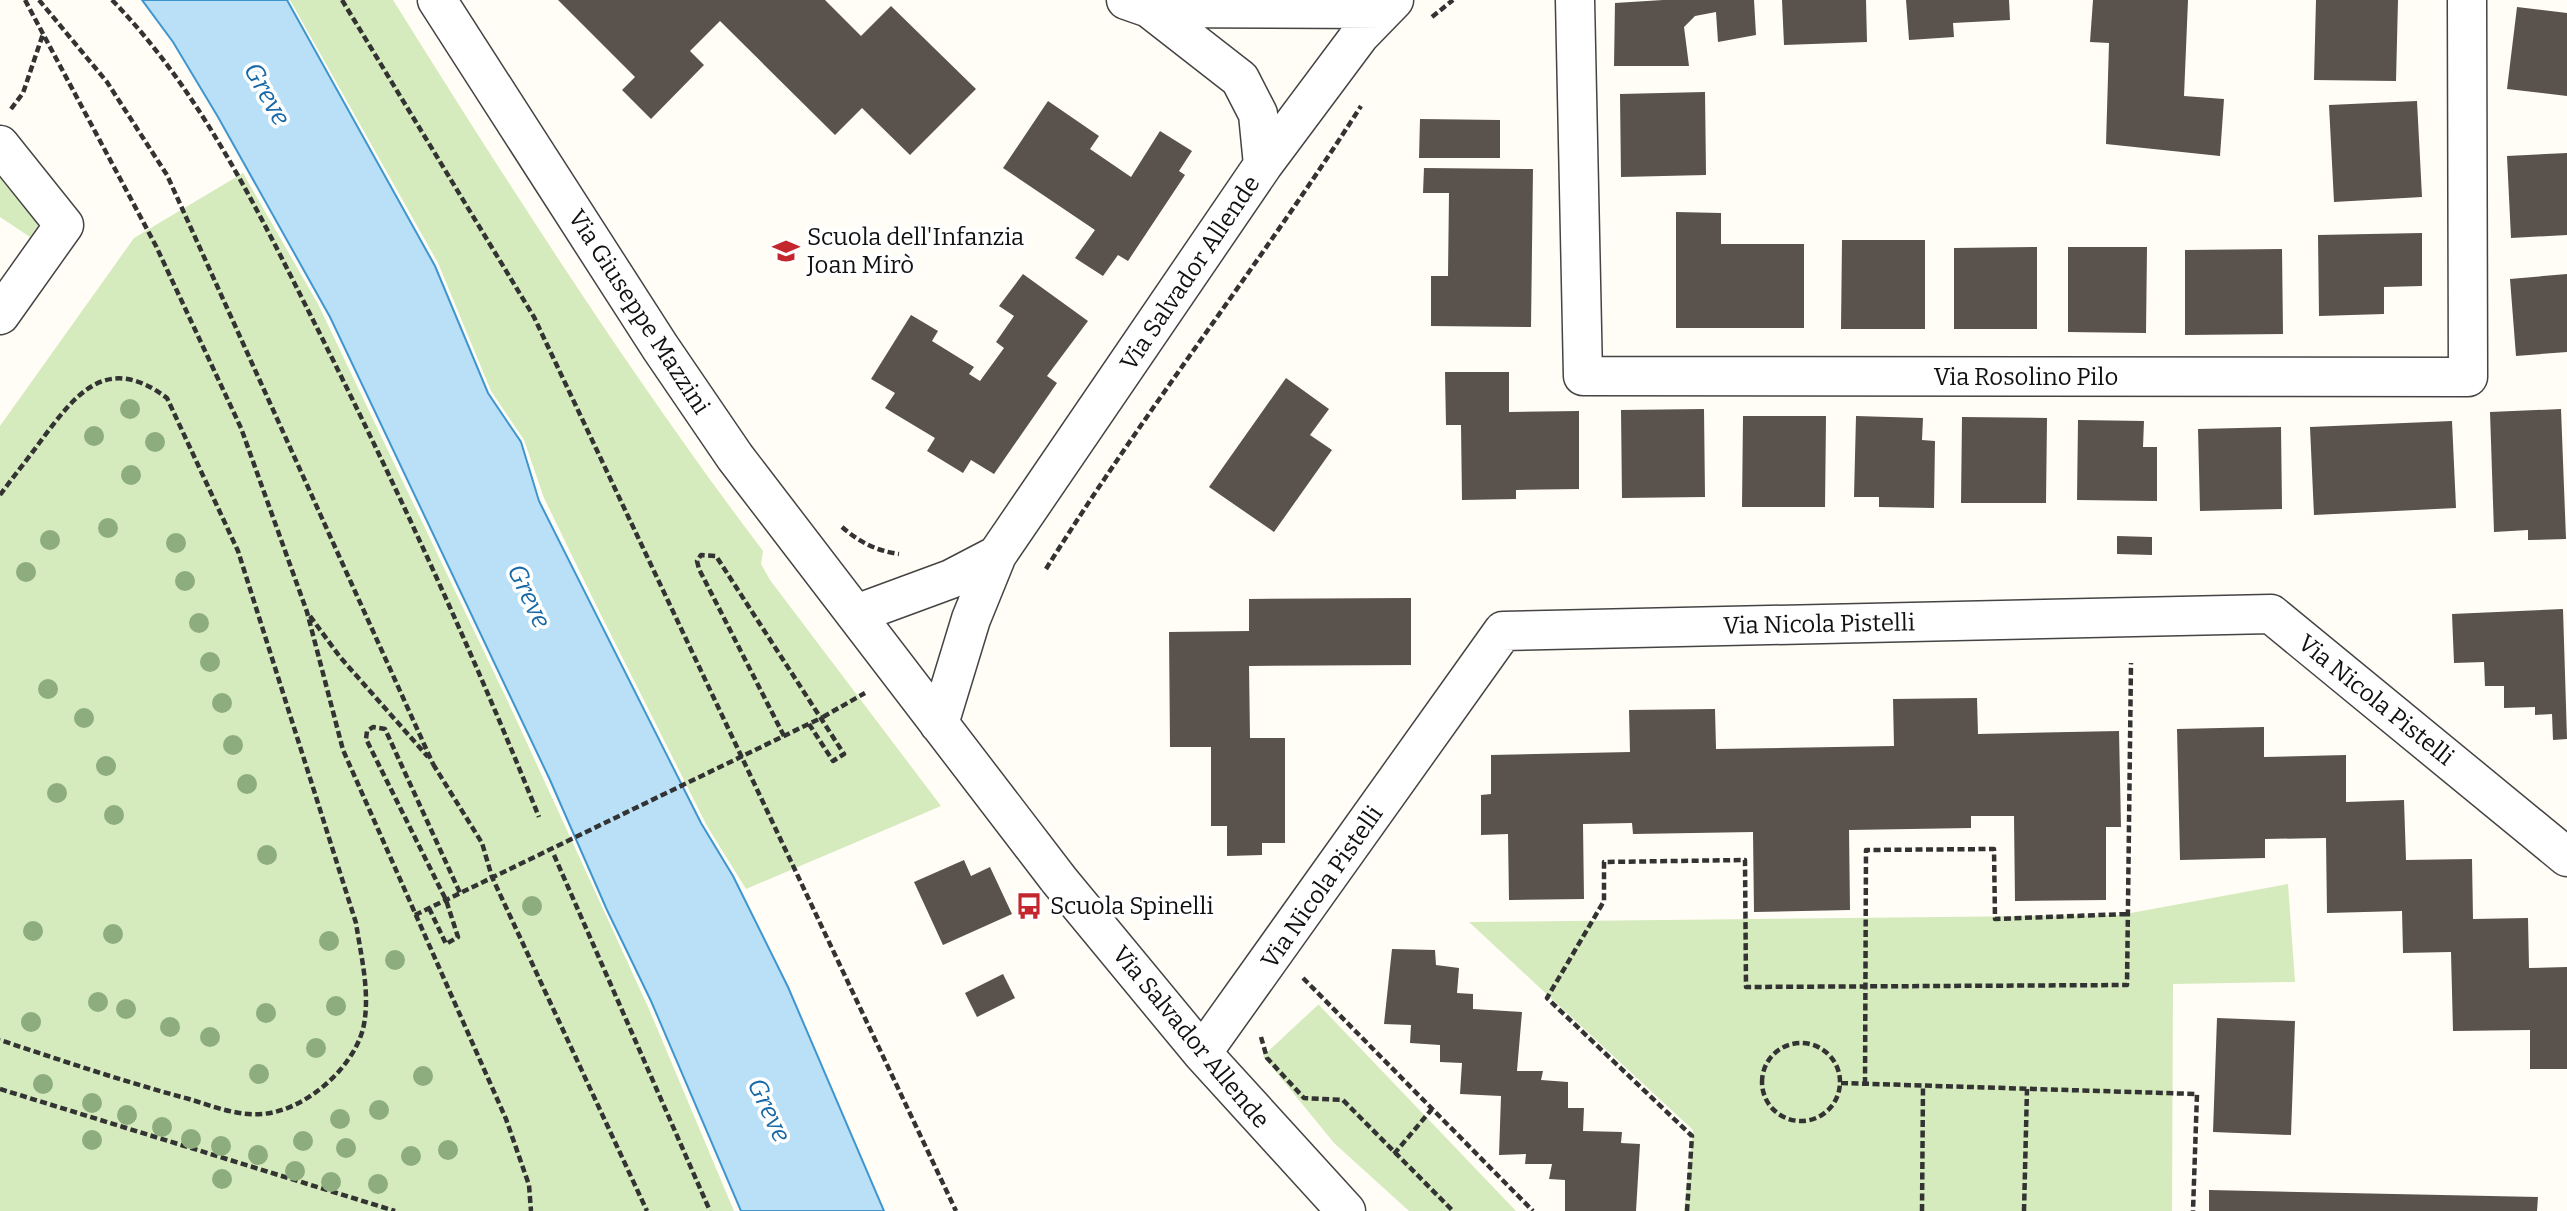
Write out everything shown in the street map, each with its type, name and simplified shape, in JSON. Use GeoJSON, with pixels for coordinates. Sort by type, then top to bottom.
{"type":"FeatureCollection","features":[{"type":"Feature","properties":{"kind":"street","name":"Via Giuseppe Mazzini"},"geometry":{"type":"LineString","coordinates":[[438,0],[660,347],[735,457],[856,614]]}},
{"type":"Feature","properties":{"kind":"street","name":"Via Rosolino Pilo"},"geometry":{"type":"LineString","coordinates":[[1576,0],[1583,376],[2468,377],[2467,0]]}},
{"type":"Feature","properties":{"kind":"street"},"geometry":{"type":"LineString","coordinates":[[1138,4],[1390,5]]}},
{"type":"Feature","properties":{"kind":"street"},"geometry":{"type":"LineString","coordinates":[[1138,4],[1240,79],[1258,114],[1263,165]]}},
{"type":"Feature","properties":{"kind":"street","name":"Via Salvador Allende"},"geometry":{"type":"LineString","coordinates":[[939,724],[971,619],[997,555],[1263,165],[1360,35],[1390,5]]}},
{"type":"Feature","properties":{"kind":"street"},"geometry":{"type":"LineString","coordinates":[[0,315],[64,225],[4,129]]}},
{"type":"Feature","properties":{"kind":"street","name":"Via Salvador Allende"},"geometry":{"type":"LineString","coordinates":[[997,555],[951,579],[856,614],[1059,880],[1202,1053],[1346,1211]]}},
{"type":"Feature","properties":{"kind":"street","name":"Via Nicola Pistelli"},"geometry":{"type":"LineString","coordinates":[[1202,1053],[1503,631],[2271,614],[2567,857]]}},
{"type":"Feature","properties":{"kind":"path"},"geometry":{"type":"LineString","coordinates":[[25,0],[156,246],[241,428],[307,612],[343,750],[506,1119],[529,1185],[531,1211]]}},
{"type":"Feature","properties":{"kind":"path"},"geometry":{"type":"LineString","coordinates":[[40,0],[107,82],[167,175],[433,764],[482,843],[492,877],[647,1211]]}},
{"type":"Feature","properties":{"kind":"path"},"geometry":{"type":"LineString","coordinates":[[112,0],[139,28],[201,117],[232,166],[285,264],[372,438],[498,714],[539,817]]}},
{"type":"Feature","properties":{"kind":"path"},"geometry":{"type":"LineString","coordinates":[[342,0],[534,317],[956,1211]]}},
{"type":"Feature","properties":{"kind":"path"},"geometry":{"type":"LineString","coordinates":[[1429,19],[1453,0]]}},
{"type":"Feature","properties":{"kind":"path"},"geometry":{"type":"LineString","coordinates":[[4,129],[23,93],[44,33]]}},
{"type":"Feature","properties":{"kind":"path"},"geometry":{"type":"LineString","coordinates":[[1046,569],[1094,494],[1286,220],[1362,103]]}},
{"type":"Feature","properties":{"kind":"path"},"geometry":{"type":"LineString","coordinates":[[0,495],[67,404],[83,389],[98,382],[125,379],[149,384],[167,398],[238,551],[356,923],[365,977],[363,1029],[345,1063],[321,1088],[292,1106],[262,1114],[236,1112],[124,1081],[0,1040]]}},
{"type":"Feature","properties":{"kind":"path"},"geometry":{"type":"LineString","coordinates":[[836,522],[857,540],[884,552],[904,555]]}},
{"type":"Feature","properties":{"kind":"path"},"geometry":{"type":"LineString","coordinates":[[784,736],[699,569],[697,561],[701,555],[716,556],[823,717],[844,754],[833,761],[809,724]]}},
{"type":"Feature","properties":{"kind":"path"},"geometry":{"type":"LineString","coordinates":[[307,612],[341,657],[433,764]]}},
{"type":"Feature","properties":{"kind":"path"},"geometry":{"type":"LineString","coordinates":[[1687,1211],[1692,1136],[1547,998],[1604,901],[1604,862],[1745,860],[1746,988],[2127,985],[2131,663]]}},
{"type":"Feature","properties":{"kind":"path"},"geometry":{"type":"LineString","coordinates":[[415,915],[809,724],[868,691]]}},
{"type":"Feature","properties":{"kind":"path"},"geometry":{"type":"LineString","coordinates":[[429,908],[446,944],[458,937],[446,900],[366,738],[367,732],[373,727],[385,729],[460,893]]}},
{"type":"Feature","properties":{"kind":"path"},"geometry":{"type":"LineString","coordinates":[[1865,1084],[1866,850],[1994,849],[1995,919],[2127,914]]}},
{"type":"Feature","properties":{"kind":"path"},"geometry":{"type":"LineString","coordinates":[[554,855],[710,1211]]}},
{"type":"Feature","properties":{"kind":"path"},"geometry":{"type":"LineString","coordinates":[[1295,986],[1301,976],[1533,1211]]}},
{"type":"Feature","properties":{"kind":"path"},"geometry":{"type":"LineString","coordinates":[[1265,1031],[1261,1037],[1267,1058],[1304,1098],[1343,1100],[1453,1211]]}},
{"type":"Feature","properties":{"kind":"path"},"geometry":{"type":"LineString","coordinates":[[1797,1044],[1811,1044],[1832,1058],[1841,1083],[1832,1107],[1823,1115],[1799,1121],[1777,1112],[1768,1102],[1762,1079],[1774,1055],[1797,1044]]}},
{"type":"Feature","properties":{"kind":"path"},"geometry":{"type":"LineString","coordinates":[[1841,1083],[2197,1094],[2193,1211]]}},
{"type":"Feature","properties":{"kind":"path"},"geometry":{"type":"LineString","coordinates":[[1922,1211],[1923,1086]]}},
{"type":"Feature","properties":{"kind":"path"},"geometry":{"type":"LineString","coordinates":[[0,1089],[395,1211]]}},
{"type":"Feature","properties":{"kind":"path"},"geometry":{"type":"LineString","coordinates":[[2024,1211],[2027,1089]]}},
{"type":"Feature","properties":{"kind":"path"},"geometry":{"type":"LineString","coordinates":[[1394,1154],[1432,1109]]}},
{"type":"Feature","properties":{"kind":"green space"},"geometry":{"type":"Polygon","coordinates":[[[290,0],[393,0],[618,349],[763,551],[761,564],[770,580],[941,806],[746,889],[707,826],[595,603],[544,498],[524,440],[491,391],[438,263],[290,0]]]}},
{"type":"Feature","properties":{"kind":"green space"},"geometry":{"type":"Polygon","coordinates":[[[0,173],[40,222],[30,237],[0,217],[0,173]]]}},
{"type":"Feature","properties":{"kind":"green space"},"geometry":{"type":"Polygon","coordinates":[[[243,173],[318,304],[510,706],[649,1009],[734,1211],[0,1211],[0,426],[134,238],[243,173]]]}},
{"type":"Feature","properties":{"kind":"green space"},"geometry":{"type":"Polygon","coordinates":[[[2288,884],[2295,982],[2173,984],[2172,1211],[1684,1211],[1693,1130],[1469,922],[2120,915],[2288,884]]]}},
{"type":"Feature","properties":{"kind":"green space"},"geometry":{"type":"Polygon","coordinates":[[[1319,1004],[1516,1211],[1409,1211],[1334,1143],[1263,1056],[1319,1004]]]}},
{"type":"Feature","properties":{"kind":"water","name":"Greve"},"geometry":{"type":"Polygon","coordinates":[[[142,0],[287,0],[435,266],[488,393],[521,442],[539,501],[701,823],[733,876],[788,987],[884,1211],[741,1211],[651,1001],[607,910],[550,780],[330,317],[218,117],[173,42],[142,0]]]}},
{"type":"Feature","properties":{"kind":"building","name":"Scuola dell'Infanzia Joan Mirò"},"geometry":{"type":"Polygon","coordinates":[[[558,0],[825,0],[861,36],[891,6],[976,89],[910,155],[862,108],[835,135],[720,21],[690,51],[704,65],[651,119],[622,90],[635,77],[558,0]]]}},
{"type":"Feature","properties":{"kind":"building"},"geometry":{"type":"Polygon","coordinates":[[[1754,0],[1756,35],[1718,42],[1716,12],[1695,16],[1684,27],[1689,66],[1614,66],[1615,3],[1754,0]]]}},
{"type":"Feature","properties":{"kind":"building"},"geometry":{"type":"Polygon","coordinates":[[[1782,0],[1866,0],[1867,42],[1784,45],[1782,0]]]}},
{"type":"Feature","properties":{"kind":"building"},"geometry":{"type":"Polygon","coordinates":[[[1906,0],[2009,0],[2010,20],[1953,23],[1954,37],[1909,40],[1906,0]]]}},
{"type":"Feature","properties":{"kind":"building"},"geometry":{"type":"Polygon","coordinates":[[[2093,0],[2188,0],[2184,96],[2224,99],[2220,156],[2106,144],[2109,43],[2090,42],[2093,0]]]}},
{"type":"Feature","properties":{"kind":"building"},"geometry":{"type":"Polygon","coordinates":[[[2316,0],[2398,0],[2396,81],[2314,80],[2316,0]]]}},
{"type":"Feature","properties":{"kind":"building"},"geometry":{"type":"Polygon","coordinates":[[[2517,7],[2567,13],[2567,96],[2507,89],[2517,7]]]}},
{"type":"Feature","properties":{"kind":"building"},"geometry":{"type":"Polygon","coordinates":[[[1705,92],[1706,175],[1621,177],[1620,94],[1705,92]]]}},
{"type":"Feature","properties":{"kind":"building"},"geometry":{"type":"Polygon","coordinates":[[[1048,101],[1099,136],[1090,149],[1131,177],[1160,131],[1192,151],[1179,171],[1185,175],[1128,261],[1118,255],[1103,276],[1075,258],[1095,230],[1003,168],[1048,101]]]}},
{"type":"Feature","properties":{"kind":"building"},"geometry":{"type":"Polygon","coordinates":[[[2417,101],[2422,197],[2334,202],[2329,105],[2417,101]]]}},
{"type":"Feature","properties":{"kind":"building"},"geometry":{"type":"Polygon","coordinates":[[[1420,119],[1500,120],[1500,158],[1419,158],[1420,119]]]}},
{"type":"Feature","properties":{"kind":"building"},"geometry":{"type":"Polygon","coordinates":[[[2567,153],[2567,235],[2511,238],[2507,156],[2567,153]]]}},
{"type":"Feature","properties":{"kind":"building"},"geometry":{"type":"Polygon","coordinates":[[[1424,168],[1533,169],[1531,327],[1431,326],[1431,276],[1448,276],[1449,193],[1423,193],[1424,168]]]}},
{"type":"Feature","properties":{"kind":"building"},"geometry":{"type":"Polygon","coordinates":[[[1676,212],[1721,213],[1721,244],[1804,244],[1804,328],[1676,328],[1676,212]]]}},
{"type":"Feature","properties":{"kind":"building"},"geometry":{"type":"Polygon","coordinates":[[[2422,233],[2422,286],[2384,287],[2384,314],[2319,316],[2318,235],[2422,233]]]}},
{"type":"Feature","properties":{"kind":"building"},"geometry":{"type":"Polygon","coordinates":[[[1842,240],[1925,240],[1925,329],[1841,329],[1842,240]]]}},
{"type":"Feature","properties":{"kind":"building"},"geometry":{"type":"Polygon","coordinates":[[[2037,247],[2037,329],[1954,329],[1954,248],[2037,247]]]}},
{"type":"Feature","properties":{"kind":"building"},"geometry":{"type":"Polygon","coordinates":[[[2068,247],[2147,247],[2146,333],[2068,332],[2068,247]]]}},
{"type":"Feature","properties":{"kind":"building"},"geometry":{"type":"Polygon","coordinates":[[[2282,249],[2283,334],[2185,335],[2185,250],[2282,249]]]}},
{"type":"Feature","properties":{"kind":"building"},"geometry":{"type":"Polygon","coordinates":[[[1023,274],[1088,321],[1047,376],[1057,383],[994,474],[971,460],[963,473],[927,451],[935,438],[885,408],[895,393],[871,379],[911,315],[938,331],[932,341],[974,367],[969,374],[980,381],[1004,348],[996,342],[1014,316],[999,306],[1023,274]]]}},
{"type":"Feature","properties":{"kind":"building"},"geometry":{"type":"Polygon","coordinates":[[[2567,274],[2567,352],[2516,356],[2510,279],[2567,274]]]}},
{"type":"Feature","properties":{"kind":"building"},"geometry":{"type":"Polygon","coordinates":[[[1445,372],[1509,372],[1509,412],[1579,411],[1579,489],[1516,490],[1516,499],[1462,500],[1461,425],[1446,425],[1445,372]]]}},
{"type":"Feature","properties":{"kind":"building"},"geometry":{"type":"Polygon","coordinates":[[[1286,378],[1329,409],[1310,435],[1332,450],[1274,532],[1209,487],[1286,378]]]}},
{"type":"Feature","properties":{"kind":"building"},"geometry":{"type":"Polygon","coordinates":[[[1704,409],[1705,497],[1622,498],[1621,410],[1704,409]]]}},
{"type":"Feature","properties":{"kind":"building"},"geometry":{"type":"Polygon","coordinates":[[[2561,409],[2566,539],[2528,540],[2528,530],[2494,532],[2490,412],[2561,409]]]}},
{"type":"Feature","properties":{"kind":"building"},"geometry":{"type":"Polygon","coordinates":[[[1743,416],[1826,416],[1825,507],[1742,507],[1743,416]]]}},
{"type":"Feature","properties":{"kind":"building"},"geometry":{"type":"Polygon","coordinates":[[[1856,416],[1923,418],[1922,440],[1935,441],[1934,508],[1879,507],[1879,497],[1854,497],[1856,416]]]}},
{"type":"Feature","properties":{"kind":"building"},"geometry":{"type":"Polygon","coordinates":[[[1962,417],[2047,418],[2046,503],[1961,503],[1962,417]]]}},
{"type":"Feature","properties":{"kind":"building"},"geometry":{"type":"Polygon","coordinates":[[[2078,420],[2144,421],[2143,447],[2157,447],[2157,501],[2077,500],[2078,420]]]}},
{"type":"Feature","properties":{"kind":"building"},"geometry":{"type":"Polygon","coordinates":[[[2452,421],[2456,508],[2314,515],[2310,427],[2452,421]]]}},
{"type":"Feature","properties":{"kind":"building"},"geometry":{"type":"Polygon","coordinates":[[[2281,427],[2282,509],[2200,511],[2198,429],[2281,427]]]}},
{"type":"Feature","properties":{"kind":"building"},"geometry":{"type":"Polygon","coordinates":[[[2117,536],[2152,537],[2152,555],[2117,554],[2117,536]]]}},
{"type":"Feature","properties":{"kind":"building"},"geometry":{"type":"Polygon","coordinates":[[[1411,598],[1411,665],[1249,666],[1250,738],[1285,738],[1285,843],[1262,843],[1262,855],[1227,856],[1227,826],[1211,826],[1211,747],[1170,747],[1169,632],[1249,631],[1249,599],[1411,598]]]}},
{"type":"Feature","properties":{"kind":"building"},"geometry":{"type":"Polygon","coordinates":[[[2563,609],[2567,739],[2553,740],[2552,714],[2535,715],[2535,707],[2504,708],[2504,686],[2485,686],[2484,662],[2454,663],[2452,614],[2563,609]]]}},
{"type":"Feature","properties":{"kind":"building"},"geometry":{"type":"Polygon","coordinates":[[[1977,698],[1978,734],[2119,731],[2121,827],[2106,827],[2106,900],[2015,901],[2014,816],[1971,816],[1971,828],[1849,830],[1850,910],[1754,912],[1753,832],[1633,834],[1632,823],[1583,824],[1584,899],[1509,900],[1508,834],[1481,835],[1481,795],[1491,794],[1491,755],[1630,752],[1629,710],[1715,709],[1716,749],[1894,746],[1893,699],[1977,698]]]}},
{"type":"Feature","properties":{"kind":"building"},"geometry":{"type":"Polygon","coordinates":[[[2264,727],[2264,757],[2346,755],[2346,802],[2404,800],[2406,860],[2472,859],[2473,919],[2528,918],[2529,968],[2567,967],[2567,1069],[2530,1069],[2530,1030],[2453,1031],[2451,952],[2403,953],[2402,911],[2327,913],[2326,838],[2265,839],[2265,858],[2180,860],[2177,729],[2264,727]]]}},
{"type":"Feature","properties":{"kind":"building"},"geometry":{"type":"Polygon","coordinates":[[[964,860],[971,876],[990,867],[1012,914],[943,945],[914,882],[964,860]]]}},
{"type":"Feature","properties":{"kind":"building"},"geometry":{"type":"Polygon","coordinates":[[[1392,949],[1435,950],[1436,965],[1459,968],[1457,993],[1473,994],[1473,1009],[1522,1012],[1517,1071],[1543,1071],[1541,1080],[1568,1082],[1568,1108],[1584,1108],[1583,1131],[1622,1132],[1621,1143],[1640,1144],[1636,1211],[1565,1211],[1565,1180],[1549,1179],[1552,1164],[1525,1164],[1526,1154],[1499,1155],[1501,1096],[1460,1094],[1462,1063],[1440,1062],[1440,1045],[1410,1043],[1411,1025],[1384,1024],[1392,949]]]}},
{"type":"Feature","properties":{"kind":"building"},"geometry":{"type":"Polygon","coordinates":[[[1003,974],[1015,998],[977,1017],[965,993],[1003,974]]]}},
{"type":"Feature","properties":{"kind":"building"},"geometry":{"type":"Polygon","coordinates":[[[2217,1018],[2295,1021],[2291,1135],[2213,1132],[2217,1018]]]}},
{"type":"Feature","properties":{"kind":"building"},"geometry":{"type":"Polygon","coordinates":[[[2209,1190],[2538,1197],[2537,1211],[2209,1211],[2209,1190]]]}},
{"type":"Feature","properties":{"kind":"place","name":"Scuola dell'Infanzia Joan Mirò"},"geometry":{"type":"Point","coordinates":[786,251]}},
{"type":"Feature","properties":{"kind":"place","name":"Scuola Spinelli"},"geometry":{"type":"Point","coordinates":[1029,906]}}]}
